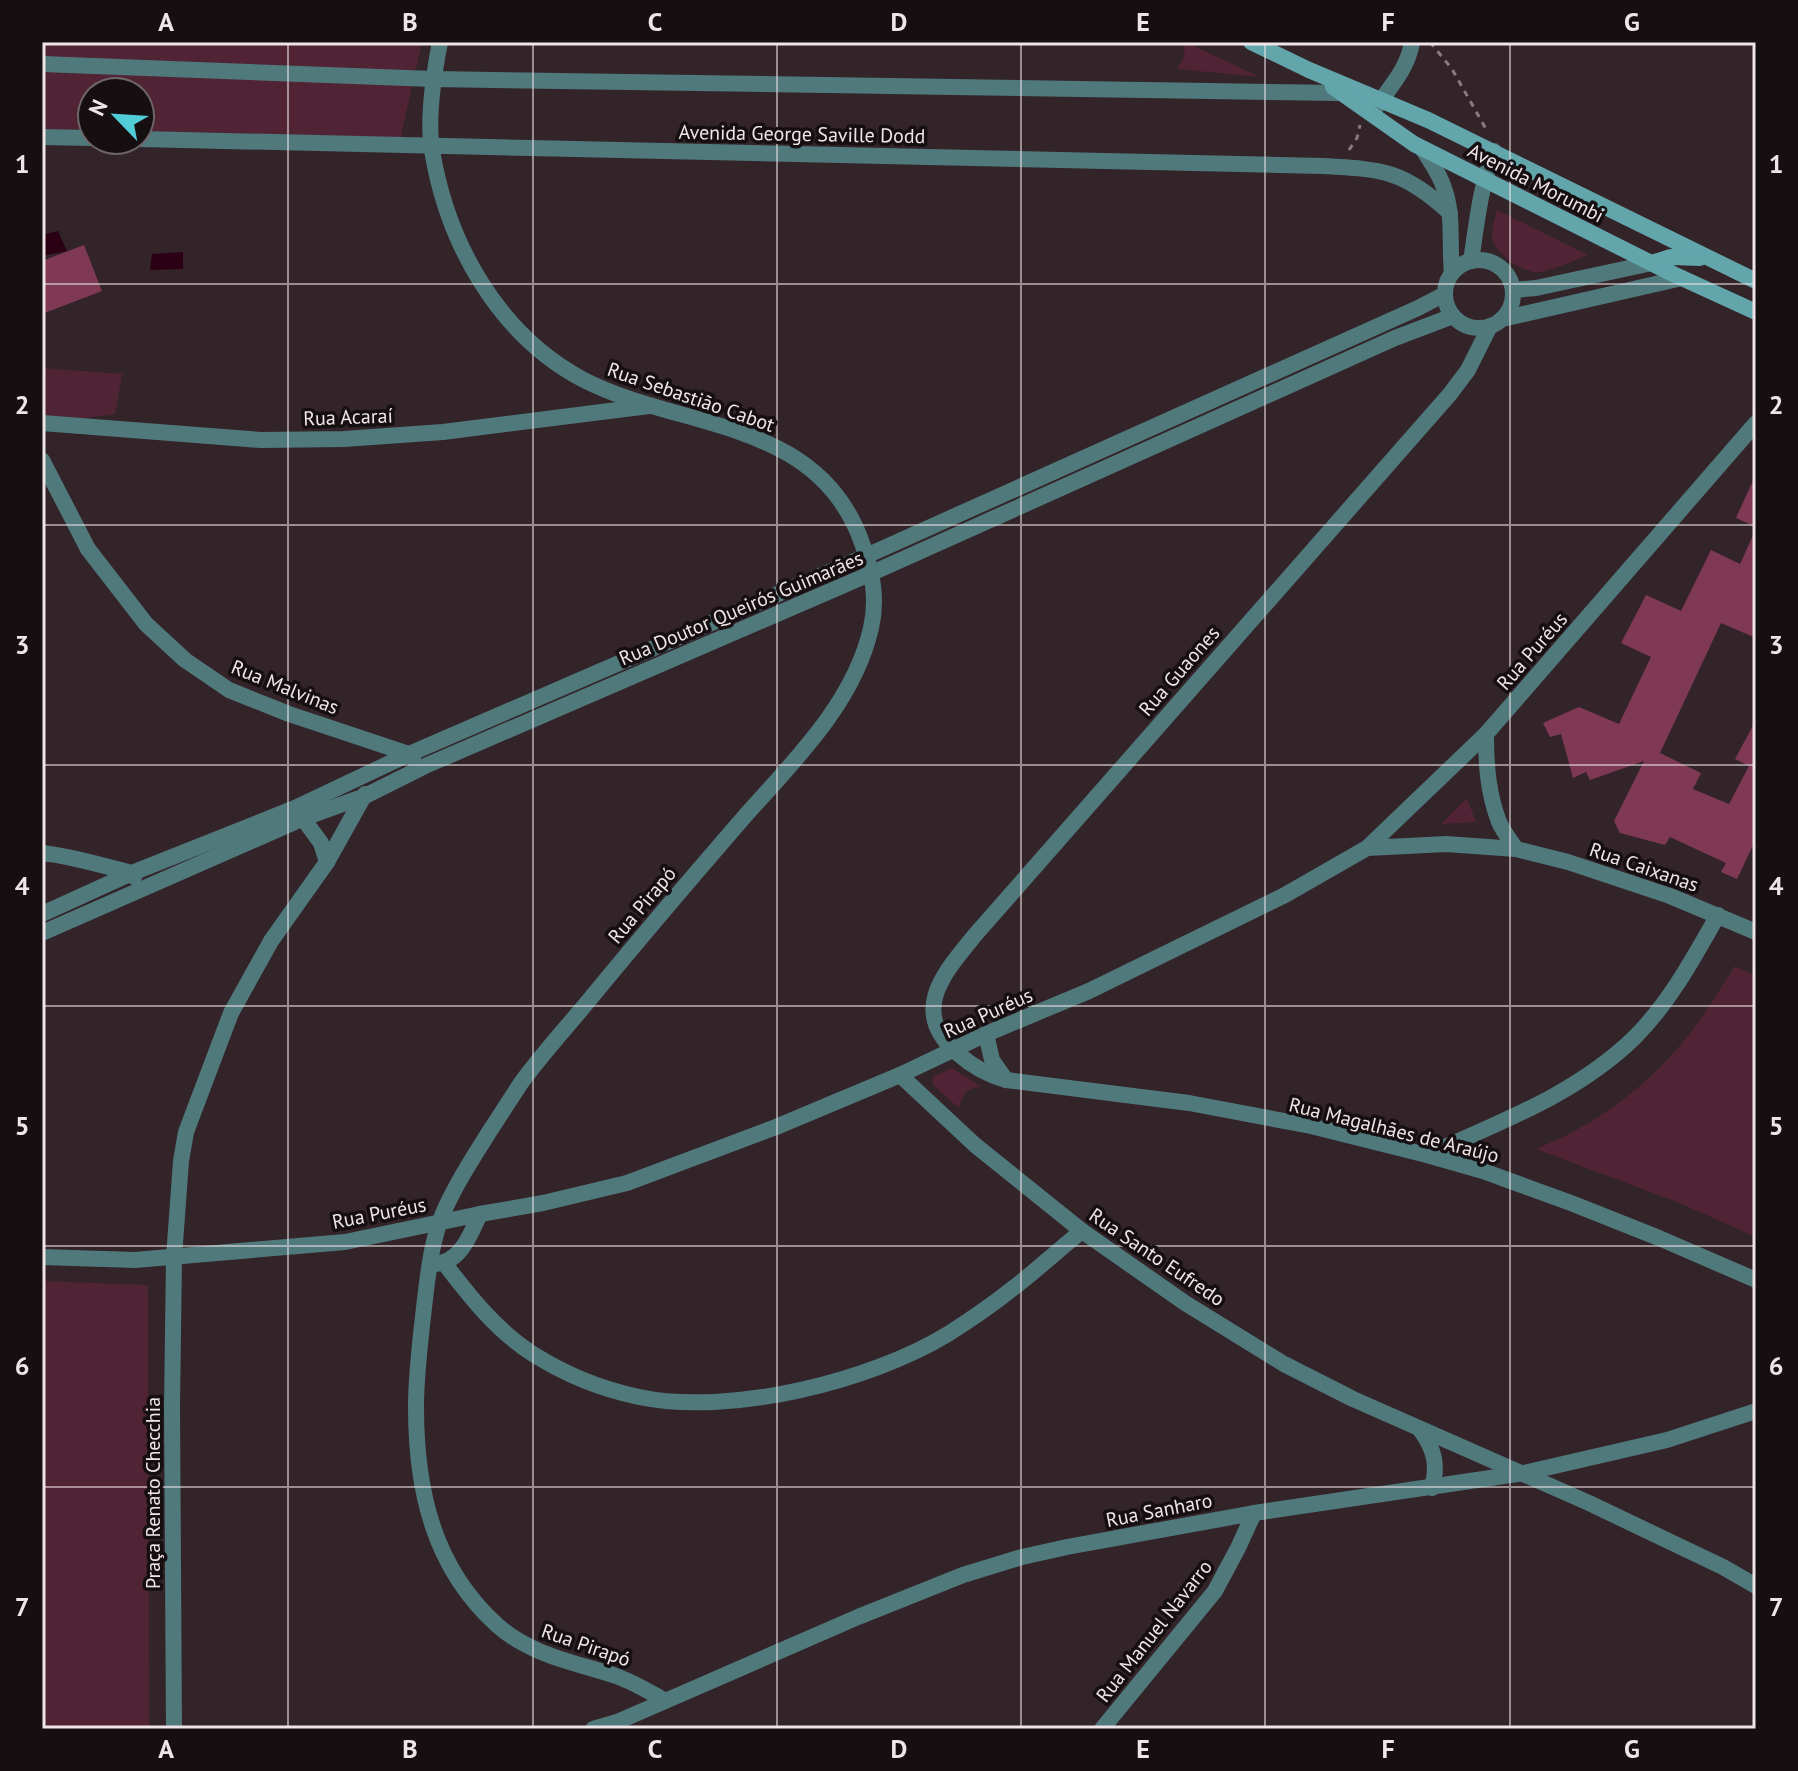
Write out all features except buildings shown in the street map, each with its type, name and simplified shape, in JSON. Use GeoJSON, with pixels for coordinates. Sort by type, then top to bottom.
{"type":"FeatureCollection","features":[{"type":"Feature","properties":{"kind":"main road","name":"Avenida Morumbi"},"geometry":{"type":"LineString","coordinates":[[1251,42],[1309,70],[1422,148],[1756,312]]}},
{"type":"Feature","properties":{"kind":"main road","name":"Avenida Morumbi"},"geometry":{"type":"LineString","coordinates":[[1309,70],[1371,112],[1428,120],[1756,281]]}},
{"type":"Feature","properties":{"kind":"main road"},"geometry":{"type":"LineString","coordinates":[[1652,263],[1671,257],[1710,259]]}},
{"type":"Feature","properties":{"kind":"street","name":"Rua Sebastião Cabot"},"geometry":{"type":"LineString","coordinates":[[440,42],[433,79],[431,146],[454,228],[482,285],[502,314],[536,347],[579,377],[655,406],[755,436],[805,465],[849,510],[872,573]]}},
{"type":"Feature","properties":{"kind":"street"},"geometry":{"type":"LineString","coordinates":[[1371,112],[1403,69],[1412,42]]}},
{"type":"Feature","properties":{"kind":"street"},"geometry":{"type":"LineString","coordinates":[[42,64],[433,79],[1340,93]]}},
{"type":"Feature","properties":{"kind":"street"},"geometry":{"type":"LineString","coordinates":[[42,137],[76,138]]}},
{"type":"Feature","properties":{"kind":"street","name":"Avenida George Saville Dodd"},"geometry":{"type":"LineString","coordinates":[[156,139],[1322,166],[1381,171],[1403,178],[1422,189],[1450,213]]}},
{"type":"Feature","properties":{"kind":"street"},"geometry":{"type":"LineString","coordinates":[[1422,148],[1444,188],[1450,213],[1452,273]]}},
{"type":"Feature","properties":{"kind":"street"},"geometry":{"type":"LineString","coordinates":[[1471,261],[1477,211],[1494,151]]}},
{"type":"Feature","properties":{"kind":"street"},"geometry":{"type":"LineString","coordinates":[[1496,322],[1509,311],[1513,301],[1510,279],[1494,263],[1483,260],[1461,265],[1447,283],[1447,306],[1453,316],[1470,327],[1480,328],[1682,278]]}},
{"type":"Feature","properties":{"kind":"street"},"geometry":{"type":"LineString","coordinates":[[1513,290],[1536,288],[1652,263]]}},
{"type":"Feature","properties":{"kind":"street","name":"Rua Doutor Queirós Guimarães"},"geometry":{"type":"LineString","coordinates":[[42,933],[300,813],[409,754],[866,556],[1445,294]]}},
{"type":"Feature","properties":{"kind":"street","name":"Rua Doutor Queirós Guimarães"},"geometry":{"type":"LineString","coordinates":[[42,914],[132,873],[300,813],[365,796],[425,766],[872,573],[1395,338],[1453,316]]}},
{"type":"Feature","properties":{"kind":"street","name":"Rua Guaones"},"geometry":{"type":"LineString","coordinates":[[953,1049],[936,1026],[932,1014],[938,988],[951,964],[1450,394],[1496,322]]}},
{"type":"Feature","properties":{"kind":"street","name":"Rua Acaraí"},"geometry":{"type":"LineString","coordinates":[[42,423],[261,440],[344,439],[443,432],[655,406]]}},
{"type":"Feature","properties":{"kind":"street","name":"Rua Puréus"},"geometry":{"type":"LineString","coordinates":[[42,1257],[135,1260],[345,1242],[627,1183],[776,1127],[1089,991],[1285,895],[1367,848],[1486,734],[1756,423]]}},
{"type":"Feature","properties":{"kind":"street","name":"Rua Malvinas"},"geometry":{"type":"LineString","coordinates":[[42,460],[88,549],[146,624],[185,660],[229,690],[289,714],[409,754],[425,766]]}},
{"type":"Feature","properties":{"kind":"street","name":"Rua Pirapó"},"geometry":{"type":"LineString","coordinates":[[664,1700],[616,1676],[577,1665],[519,1642],[495,1623],[452,1570],[439,1544],[421,1487],[416,1448],[416,1370],[437,1264],[439,1222],[476,1152],[523,1080],[650,926],[803,750],[837,705],[853,679],[872,625],[872,573]]}},
{"type":"Feature","properties":{"kind":"street"},"geometry":{"type":"LineString","coordinates":[[1486,734],[1486,770],[1492,795],[1500,824],[1516,849]]}},
{"type":"Feature","properties":{"kind":"street"},"geometry":{"type":"LineString","coordinates":[[365,796],[368,774]]}},
{"type":"Feature","properties":{"kind":"street","name":"Praça Renato Checchia"},"geometry":{"type":"LineString","coordinates":[[174,1729],[174,1257],[186,1132],[231,1013],[271,941],[327,862],[365,796]]}},
{"type":"Feature","properties":{"kind":"street"},"geometry":{"type":"LineString","coordinates":[[300,813],[321,843],[327,862]]}},
{"type":"Feature","properties":{"kind":"street"},"geometry":{"type":"LineString","coordinates":[[42,841],[49,854],[132,873],[141,888]]}},
{"type":"Feature","properties":{"kind":"street","name":"Rua Caixanas"},"geometry":{"type":"LineString","coordinates":[[1367,848],[1446,844],[1516,849],[1568,862],[1656,891],[1756,932]]}},
{"type":"Feature","properties":{"kind":"street"},"geometry":{"type":"LineString","coordinates":[[73,858],[105,885]]}},
{"type":"Feature","properties":{"kind":"street"},"geometry":{"type":"LineString","coordinates":[[1427,1155],[1569,1088],[1604,1064],[1636,1035],[1663,1003],[1718,915]]}},
{"type":"Feature","properties":{"kind":"street"},"geometry":{"type":"LineString","coordinates":[[986,1034],[992,1060],[1006,1080]]}},
{"type":"Feature","properties":{"kind":"street","name":"Rua Magalhães de Araújo"},"geometry":{"type":"LineString","coordinates":[[953,1049],[984,1073],[1006,1080],[1189,1103],[1311,1126],[1483,1171],[1659,1238],[1756,1280]]}},
{"type":"Feature","properties":{"kind":"street","name":"Rua Santo Eufredo"},"geometry":{"type":"LineString","coordinates":[[900,1075],[975,1145],[1082,1231],[1185,1303],[1284,1364],[1421,1430],[1524,1473],[1723,1567],[1756,1586]]}},
{"type":"Feature","properties":{"kind":"street"},"geometry":{"type":"LineString","coordinates":[[480,1214],[458,1254],[437,1264],[502,1331],[563,1372],[605,1388],[642,1398],[700,1402],[800,1391],[890,1363],[946,1335],[1013,1289],[1082,1231]]}},
{"type":"Feature","properties":{"kind":"street","name":"Rua Sanharo"},"geometry":{"type":"LineString","coordinates":[[593,1729],[617,1722],[858,1617],[963,1575],[1022,1557],[1254,1513],[1524,1473],[1667,1440],[1756,1411]]}},
{"type":"Feature","properties":{"kind":"street"},"geometry":{"type":"LineString","coordinates":[[1421,1430],[1430,1442],[1435,1457],[1436,1473],[1432,1488]]}},
{"type":"Feature","properties":{"kind":"street","name":"Rua Manuel Navarro"},"geometry":{"type":"LineString","coordinates":[[1103,1729],[1215,1591],[1254,1513]]}},
{"type":"Feature","properties":{"kind":"path"},"geometry":{"type":"LineString","coordinates":[[1430,42],[1452,69],[1478,113],[1494,151]]}},
{"type":"Feature","properties":{"kind":"path"},"geometry":{"type":"LineString","coordinates":[[1322,166],[1344,156],[1371,112]]}},
{"type":"Feature","properties":{"kind":"shaded area"},"geometry":{"type":"Polygon","coordinates":[[[42,42],[422,42],[399,145],[156,132],[156,76],[76,76],[76,130],[42,129],[42,42]]]}},
{"type":"Feature","properties":{"kind":"shaded area"},"geometry":{"type":"Polygon","coordinates":[[[1185,42],[1260,77],[1177,69],[1184,57],[1185,42]]]}},
{"type":"Feature","properties":{"kind":"shaded area"},"geometry":{"type":"Polygon","coordinates":[[[1497,210],[1588,255],[1539,272],[1519,267],[1500,252],[1493,241],[1497,210]]]}},
{"type":"Feature","properties":{"kind":"shaded area"},"geometry":{"type":"Polygon","coordinates":[[[58,231],[67,251],[42,256],[42,235],[58,231]]]}},
{"type":"Feature","properties":{"kind":"shaded area"},"geometry":{"type":"Polygon","coordinates":[[[183,252],[183,269],[150,270],[152,254],[183,252]]]}},
{"type":"Feature","properties":{"kind":"shaded area"},"geometry":{"type":"Polygon","coordinates":[[[42,368],[122,374],[115,414],[42,424],[42,368]]]}},
{"type":"Feature","properties":{"kind":"shaded area"},"geometry":{"type":"Polygon","coordinates":[[[1465,800],[1476,822],[1441,824],[1465,800]]]}},
{"type":"Feature","properties":{"kind":"shaded area"},"geometry":{"type":"Polygon","coordinates":[[[1735,966],[1756,976],[1756,1237],[1677,1202],[1536,1149],[1597,1118],[1651,1076],[1690,1033],[1735,966]]]}},
{"type":"Feature","properties":{"kind":"shaded area"},"geometry":{"type":"Polygon","coordinates":[[[952,1068],[982,1087],[966,1092],[959,1108],[933,1085],[932,1080],[934,1076],[952,1068]]]}},
{"type":"Feature","properties":{"kind":"shaded area"},"geometry":{"type":"Polygon","coordinates":[[[42,1281],[148,1285],[149,1729],[42,1729],[42,1281]]]}}]}
